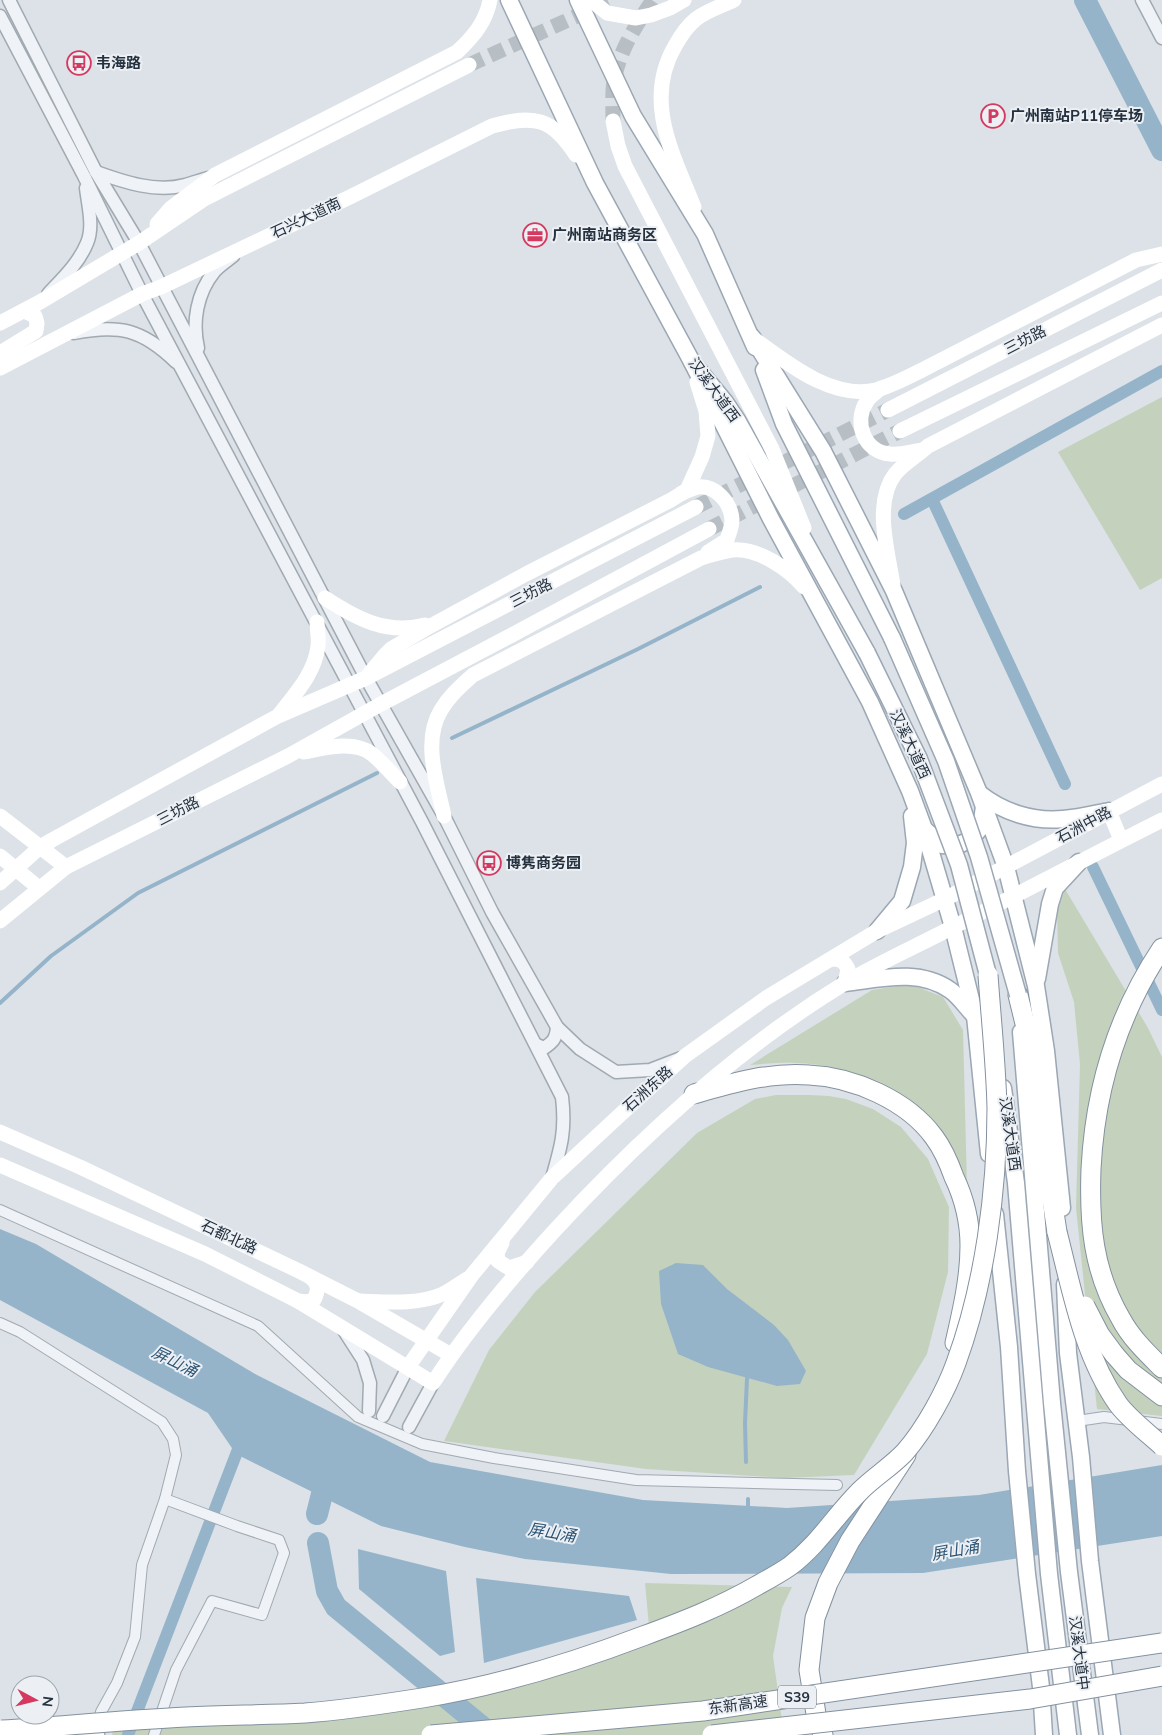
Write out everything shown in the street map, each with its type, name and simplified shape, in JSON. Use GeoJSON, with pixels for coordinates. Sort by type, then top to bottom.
{"type":"FeatureCollection","features":[{"type":"Feature","properties":{"kind":"highway"},"geometry":{"type":"LineString","coordinates":[[1162,948],[1147,971],[1137,992],[1110,1058],[1095,1123],[1090,1198],[1092,1236],[1096,1259],[1111,1299],[1121,1321],[1142,1348],[1162,1368]]}},
{"type":"Feature","properties":{"kind":"highway"},"geometry":{"type":"LineString","coordinates":[[823,1735],[816,1714],[809,1670],[816,1618],[828,1584],[850,1541],[928,1421],[956,1365],[970,1318],[989,1223],[996,1145],[997,1104],[988,975]]}},
{"type":"Feature","properties":{"kind":"highway"},"geometry":{"type":"LineString","coordinates":[[1018,995],[1039,1081],[1048,1172],[1057,1232],[1083,1329],[1093,1356],[1119,1405],[1162,1446]]}},
{"type":"Feature","properties":{"kind":"highway"},"geometry":{"type":"LineString","coordinates":[[1,1730],[306,1712],[383,1704],[474,1688],[611,1648],[703,1614],[788,1568],[816,1545],[837,1516],[859,1492],[904,1454],[928,1421],[951,1359],[963,1304],[969,1262],[965,1207],[943,1151],[933,1135],[894,1100],[867,1088],[837,1079],[809,1075],[776,1076],[745,1080],[694,1094]]}},
{"type":"Feature","properties":{"kind":"highway"},"geometry":{"type":"LineString","coordinates":[[1057,1232],[1076,1290],[1100,1335],[1128,1370],[1162,1396]]}},
{"type":"Feature","properties":{"kind":"highway","name":"东新高速"},"geometry":{"type":"LineString","coordinates":[[431,1735],[703,1711],[1162,1642]]}},
{"type":"Feature","properties":{"kind":"highway","name":"东新高速"},"geometry":{"type":"LineString","coordinates":[[712,1735],[1030,1700],[1162,1676]]}},
{"type":"Feature","properties":{"kind":"highway"},"geometry":{"type":"LineString","coordinates":[[1,1730],[96,1735]]}},
{"type":"Feature","properties":{"kind":"main road"},"geometry":{"type":"LineString","coordinates":[[139,243],[171,208],[215,175],[457,52],[470,40],[484,20],[490,0]]}},
{"type":"Feature","properties":{"kind":"main road","name":"汉溪大道西"},"geometry":{"type":"LineString","coordinates":[[509,0],[596,183],[692,362],[725,402],[737,420],[868,654],[920,759],[959,865],[988,975],[1016,1182],[1049,1574]]}},
{"type":"Feature","properties":{"kind":"main road","name":"汉溪大道西"},"geometry":{"type":"LineString","coordinates":[[578,0],[633,116],[705,234],[752,337],[784,424],[892,638],[946,761],[979,857],[1018,995],[1052,1403],[1069,1572]]}},
{"type":"Feature","properties":{"kind":"main road"},"geometry":{"type":"LineString","coordinates":[[591,0],[607,13],[636,18],[670,8],[684,0]]}},
{"type":"Feature","properties":{"kind":"main road"},"geometry":{"type":"LineString","coordinates":[[670,8],[674,16],[685,19],[696,18],[734,0]]}},
{"type":"Feature","properties":{"kind":"main road"},"geometry":{"type":"LineString","coordinates":[[696,18],[682,35],[668,58],[661,84],[661,108],[666,136],[705,234]]}},
{"type":"Feature","properties":{"kind":"main road"},"geometry":{"type":"LineString","coordinates":[[0,323],[40,302],[123,253],[204,199],[469,65]]}},
{"type":"Feature","properties":{"kind":"main road","name":"石兴大道南"},"geometry":{"type":"LineString","coordinates":[[0,368],[142,294],[161,287],[243,248],[492,126],[512,121],[533,120],[551,126],[567,141],[596,183]]}},
{"type":"Feature","properties":{"kind":"main road"},"geometry":{"type":"LineString","coordinates":[[613,121],[618,146],[625,166],[772,449],[818,564]]}},
{"type":"Feature","properties":{"kind":"main road"},"geometry":{"type":"LineString","coordinates":[[752,337],[795,369],[822,382],[857,392],[881,388],[899,382],[1162,246]]}},
{"type":"Feature","properties":{"kind":"main road"},"geometry":{"type":"LineString","coordinates":[[1136,260],[1162,254]]}},
{"type":"Feature","properties":{"kind":"main road","name":"三坊路"},"geometry":{"type":"LineString","coordinates":[[888,410],[1162,270]]}},
{"type":"Feature","properties":{"kind":"main road","name":"三坊路"},"geometry":{"type":"LineString","coordinates":[[900,431],[1162,303]]}},
{"type":"Feature","properties":{"kind":"main road"},"geometry":{"type":"LineString","coordinates":[[0,353],[36,331],[37,323],[35,316],[24,311]]}},
{"type":"Feature","properties":{"kind":"main road"},"geometry":{"type":"LineString","coordinates":[[894,591],[883,511],[885,495],[898,470],[925,449],[1162,325]]}},
{"type":"Feature","properties":{"kind":"main road"},"geometry":{"type":"LineString","coordinates":[[752,337],[823,451],[894,591],[982,799],[1014,895],[1036,986],[1046,1052],[1062,1210],[1068,1353],[1077,1421],[1090,1561],[1112,1735]]}},
{"type":"Feature","properties":{"kind":"main road"},"geometry":{"type":"LineString","coordinates":[[682,493],[687,490],[696,473],[708,436],[706,411],[692,362]]}},
{"type":"Feature","properties":{"kind":"main road"},"geometry":{"type":"LineString","coordinates":[[692,362],[771,519],[870,702],[910,791],[924,829],[953,927],[975,1016],[1009,1347],[1017,1471],[1041,1687],[1044,1735]]}},
{"type":"Feature","properties":{"kind":"main road"},"geometry":{"type":"LineString","coordinates":[[881,388],[867,400],[860,420],[861,429],[868,443],[874,449],[891,454],[925,449]]}},
{"type":"Feature","properties":{"kind":"main road"},"geometry":{"type":"LineString","coordinates":[[366,678],[391,649],[436,622],[682,493],[696,487],[711,489],[720,495],[728,506],[732,520],[727,540],[701,558],[473,675],[452,694],[440,710],[432,741],[433,763],[441,812]]}},
{"type":"Feature","properties":{"kind":"main road","name":"三坊路"},"geometry":{"type":"LineString","coordinates":[[349,686],[696,507]]}},
{"type":"Feature","properties":{"kind":"main road","name":"三坊路"},"geometry":{"type":"LineString","coordinates":[[0,921],[66,867],[288,756],[381,704],[709,529]]}},
{"type":"Feature","properties":{"kind":"main road"},"geometry":{"type":"LineString","coordinates":[[701,558],[734,550],[750,552],[766,558],[795,576],[814,598]]}},
{"type":"Feature","properties":{"kind":"main road"},"geometry":{"type":"LineString","coordinates":[[325,598],[344,610],[374,624],[386,627],[396,629],[412,628],[436,622]]}},
{"type":"Feature","properties":{"kind":"main road"},"geometry":{"type":"LineString","coordinates":[[278,716],[302,684],[312,666],[318,645],[317,622]]}},
{"type":"Feature","properties":{"kind":"main road"},"geometry":{"type":"LineString","coordinates":[[0,883],[39,848],[278,716],[349,686]]}},
{"type":"Feature","properties":{"kind":"main road"},"geometry":{"type":"LineString","coordinates":[[288,756],[334,747],[358,748],[370,753],[400,782]]}},
{"type":"Feature","properties":{"kind":"main road","name":"石洲中路"},"geometry":{"type":"LineString","coordinates":[[1006,867],[1108,811],[1162,784]]}},
{"type":"Feature","properties":{"kind":"main road"},"geometry":{"type":"LineString","coordinates":[[878,931],[902,902],[912,867],[915,843],[910,791]]}},
{"type":"Feature","properties":{"kind":"main road"},"geometry":{"type":"LineString","coordinates":[[982,799],[1022,816],[1047,819],[1063,819],[1108,811],[1121,840]]}},
{"type":"Feature","properties":{"kind":"main road"},"geometry":{"type":"LineString","coordinates":[[924,829],[942,845],[956,846],[970,840],[981,827],[982,799]]}},
{"type":"Feature","properties":{"kind":"main road"},"geometry":{"type":"LineString","coordinates":[[0,816],[66,867]]}},
{"type":"Feature","properties":{"kind":"main road","name":"石洲中路"},"geometry":{"type":"LineString","coordinates":[[1014,895],[1162,820]]}},
{"type":"Feature","properties":{"kind":"main road"},"geometry":{"type":"LineString","coordinates":[[0,856],[39,888]]}},
{"type":"Feature","properties":{"kind":"main road"},"geometry":{"type":"LineString","coordinates":[[1036,986],[1050,904],[1055,888],[1079,862]]}},
{"type":"Feature","properties":{"kind":"main road","name":"石洲东路"},"geometry":{"type":"LineString","coordinates":[[408,1367],[472,1276],[552,1178],[685,1056],[766,998],[878,931],[1006,867]]}},
{"type":"Feature","properties":{"kind":"main road"},"geometry":{"type":"LineString","coordinates":[[434,1383],[451,1355],[526,1262],[590,1193],[643,1140],[694,1094],[783,1025],[845,983],[1014,895]]}},
{"type":"Feature","properties":{"kind":"main road"},"geometry":{"type":"LineString","coordinates":[[832,959],[839,959],[844,962],[848,969],[845,983]]}},
{"type":"Feature","properties":{"kind":"main road"},"geometry":{"type":"LineString","coordinates":[[845,983],[900,976],[919,978],[950,990],[975,1016]]}},
{"type":"Feature","properties":{"kind":"main road","name":"石都北路"},"geometry":{"type":"LineString","coordinates":[[0,1132],[80,1167],[309,1276],[358,1301],[451,1355]]}},
{"type":"Feature","properties":{"kind":"main road","name":"石都北路"},"geometry":{"type":"LineString","coordinates":[[0,1165],[205,1254],[298,1301],[434,1383]]}},
{"type":"Feature","properties":{"kind":"main road"},"geometry":{"type":"LineString","coordinates":[[503,1239],[497,1253],[498,1261],[509,1268],[526,1262]]}},
{"type":"Feature","properties":{"kind":"main road"},"geometry":{"type":"LineString","coordinates":[[298,1301],[307,1302],[314,1300],[318,1291],[317,1283],[309,1276]]}},
{"type":"Feature","properties":{"kind":"main road"},"geometry":{"type":"LineString","coordinates":[[358,1301],[391,1302],[424,1299],[443,1294],[472,1276]]}},
{"type":"Feature","properties":{"kind":"main road"},"geometry":{"type":"LineString","coordinates":[[1090,1561],[1095,1735]]}},
{"type":"Feature","properties":{"kind":"main road","name":"汉溪大道中"},"geometry":{"type":"LineString","coordinates":[[1069,1572],[1090,1735]]}},
{"type":"Feature","properties":{"kind":"main road"},"geometry":{"type":"LineString","coordinates":[[1049,1574],[1056,1735]]}},
{"type":"Feature","properties":{"kind":"main road","name":"汉溪大道中"},"geometry":{"type":"LineString","coordinates":[[1049,1574],[1068,1735]]}},
{"type":"Feature","properties":{"kind":"street"},"geometry":{"type":"LineString","coordinates":[[9,0],[90,174],[142,294],[422,822],[562,1097],[565,1117],[563,1138],[552,1178]]}},
{"type":"Feature","properties":{"kind":"street"},"geometry":{"type":"LineString","coordinates":[[1142,0],[1162,38]]}},
{"type":"Feature","properties":{"kind":"street"},"geometry":{"type":"LineString","coordinates":[[0,16],[90,174],[139,243],[366,678],[441,812],[492,912],[556,1028],[580,1050],[616,1072],[650,1070],[685,1056]]}},
{"type":"Feature","properties":{"kind":"street"},"geometry":{"type":"LineString","coordinates":[[90,174],[144,186],[161,187],[184,186],[215,175]]}},
{"type":"Feature","properties":{"kind":"street"},"geometry":{"type":"LineString","coordinates":[[40,302],[64,276],[87,243],[90,226],[90,174]]}},
{"type":"Feature","properties":{"kind":"street"},"geometry":{"type":"LineString","coordinates":[[200,360],[195,334],[199,301],[215,272],[243,248]]}},
{"type":"Feature","properties":{"kind":"street"},"geometry":{"type":"LineString","coordinates":[[62,336],[101,328],[128,330],[165,352],[184,371]]}},
{"type":"Feature","properties":{"kind":"street"},"geometry":{"type":"LineString","coordinates":[[422,822],[423,809],[427,806],[441,812]]}},
{"type":"Feature","properties":{"kind":"street"},"geometry":{"type":"LineString","coordinates":[[537,1045],[544,1048],[553,1042],[556,1028]]}},
{"type":"Feature","properties":{"kind":"street"},"geometry":{"type":"LineString","coordinates":[[0,1210],[258,1326],[358,1417],[422,1444],[494,1458],[636,1480],[837,1485]]}},
{"type":"Feature","properties":{"kind":"street"},"geometry":{"type":"LineString","coordinates":[[0,1323],[20,1332],[162,1422],[173,1439],[176,1455],[165,1499],[142,1565],[135,1637],[117,1684],[101,1712],[96,1735]]}},
{"type":"Feature","properties":{"kind":"street"},"geometry":{"type":"LineString","coordinates":[[343,1329],[363,1360],[370,1383],[370,1411]]}},
{"type":"Feature","properties":{"kind":"street","name":"石洲东路"},"geometry":{"type":"LineString","coordinates":[[383,1416],[408,1367]]}},
{"type":"Feature","properties":{"kind":"street"},"geometry":{"type":"LineString","coordinates":[[409,1427],[434,1383]]}},
{"type":"Feature","properties":{"kind":"street"},"geometry":{"type":"LineString","coordinates":[[1077,1421],[1104,1418],[1162,1424]]}},
{"type":"Feature","properties":{"kind":"street"},"geometry":{"type":"LineString","coordinates":[[154,1735],[176,1670],[212,1601],[262,1615],[284,1553],[280,1540],[165,1499]]}},
{"type":"Feature","properties":{"kind":"green space"},"geometry":{"type":"Polygon","coordinates":[[[1162,397],[1162,578],[1140,590],[1058,452],[1162,397]]]}},
{"type":"Feature","properties":{"kind":"green space"},"geometry":{"type":"Polygon","coordinates":[[[1065,889],[1148,1028],[1162,1057],[1162,1416],[1097,1409],[1076,1208],[1080,1064],[1074,1002],[1058,953],[1057,910],[1065,889]]]}},
{"type":"Feature","properties":{"kind":"green space"},"geometry":{"type":"Polygon","coordinates":[[[910,984],[943,997],[963,1030],[967,1187],[943,1135],[916,1104],[898,1092],[858,1074],[816,1064],[773,1063],[750,1065],[872,990],[910,984]]]}},
{"type":"Feature","properties":{"kind":"green space"},"geometry":{"type":"Polygon","coordinates":[[[776,1095],[829,1096],[846,1099],[873,1109],[901,1127],[928,1159],[949,1207],[948,1272],[927,1354],[854,1475],[784,1478],[646,1469],[444,1441],[489,1350],[535,1292],[697,1133],[755,1099],[776,1095]]]}},
{"type":"Feature","properties":{"kind":"green space"},"geometry":{"type":"Polygon","coordinates":[[[645,1583],[792,1587],[782,1608],[773,1656],[784,1735],[112,1735],[118,1713],[276,1708],[422,1690],[539,1662],[649,1626],[645,1583]]]}},
{"type":"Feature","properties":{"kind":"water","name":"屏山涌"},"geometry":{"type":"Polygon","coordinates":[[[0,1229],[36,1244],[257,1375],[430,1462],[643,1500],[787,1508],[979,1495],[1162,1465],[1162,1536],[923,1573],[671,1574],[525,1559],[465,1547],[381,1526],[236,1454],[208,1413],[0,1300],[0,1229]]]}},
{"type":"Feature","properties":{"kind":"water"},"geometry":{"type":"Polygon","coordinates":[[[676,1263],[703,1265],[727,1289],[774,1325],[788,1340],[806,1371],[800,1384],[777,1386],[708,1367],[678,1354],[661,1304],[659,1271],[676,1263]]]}},
{"type":"Feature","properties":{"kind":"water"},"geometry":{"type":"Polygon","coordinates":[[[358,1549],[446,1571],[455,1652],[440,1656],[359,1589],[358,1549]]]}},
{"type":"Feature","properties":{"kind":"water"},"geometry":{"type":"Polygon","coordinates":[[[476,1578],[629,1596],[637,1620],[484,1663],[476,1578]]]}},
{"type":"Feature","properties":{"kind":"waterway"},"geometry":{"type":"LineString","coordinates":[[1085,0],[1162,150]]}},
{"type":"Feature","properties":{"kind":"waterway"},"geometry":{"type":"LineString","coordinates":[[904,514],[1162,371]]}},
{"type":"Feature","properties":{"kind":"waterway"},"geometry":{"type":"LineString","coordinates":[[932,499],[1065,784]]}},
{"type":"Feature","properties":{"kind":"waterway"},"geometry":{"type":"LineString","coordinates":[[452,738],[638,649],[760,587]]}},
{"type":"Feature","properties":{"kind":"waterway"},"geometry":{"type":"LineString","coordinates":[[0,1003],[51,956],[138,893],[377,773]]}},
{"type":"Feature","properties":{"kind":"waterway"},"geometry":{"type":"LineString","coordinates":[[1093,867],[1162,1010]]}},
{"type":"Feature","properties":{"kind":"waterway"},"geometry":{"type":"LineString","coordinates":[[746,1462],[747,1378]]}},
{"type":"Feature","properties":{"kind":"waterway"},"geometry":{"type":"LineString","coordinates":[[128,1735],[242,1439]]}},
{"type":"Feature","properties":{"kind":"waterway"},"geometry":{"type":"LineString","coordinates":[[317,1514],[329,1466]]}},
{"type":"Feature","properties":{"kind":"waterway"},"geometry":{"type":"LineString","coordinates":[[748,1499],[748,1511]]}},
{"type":"Feature","properties":{"kind":"waterway"},"geometry":{"type":"LineString","coordinates":[[318,1543],[327,1591],[336,1607],[492,1735]]}},
{"type":"Feature","properties":{"kind":"tunnel"},"geometry":{"type":"LineString","coordinates":[[469,65],[612,0]]}},
{"type":"Feature","properties":{"kind":"tunnel"},"geometry":{"type":"LineString","coordinates":[[613,121],[613,86],[616,70],[624,49],[653,0]]}},
{"type":"Feature","properties":{"kind":"tunnel"},"geometry":{"type":"LineString","coordinates":[[696,507],[888,410]]}},
{"type":"Feature","properties":{"kind":"tunnel"},"geometry":{"type":"LineString","coordinates":[[709,529],[900,431]]}},
{"type":"Feature","properties":{"kind":"place","name":"韦海路"},"geometry":{"type":"Point","coordinates":[79,63]}},
{"type":"Feature","properties":{"kind":"place","name":"广州南站P11停车场"},"geometry":{"type":"Point","coordinates":[993,116]}},
{"type":"Feature","properties":{"kind":"place","name":"广州南站商务区"},"geometry":{"type":"Point","coordinates":[535,235]}},
{"type":"Feature","properties":{"kind":"place","name":"博隽商务园"},"geometry":{"type":"Point","coordinates":[489,863]}}]}
